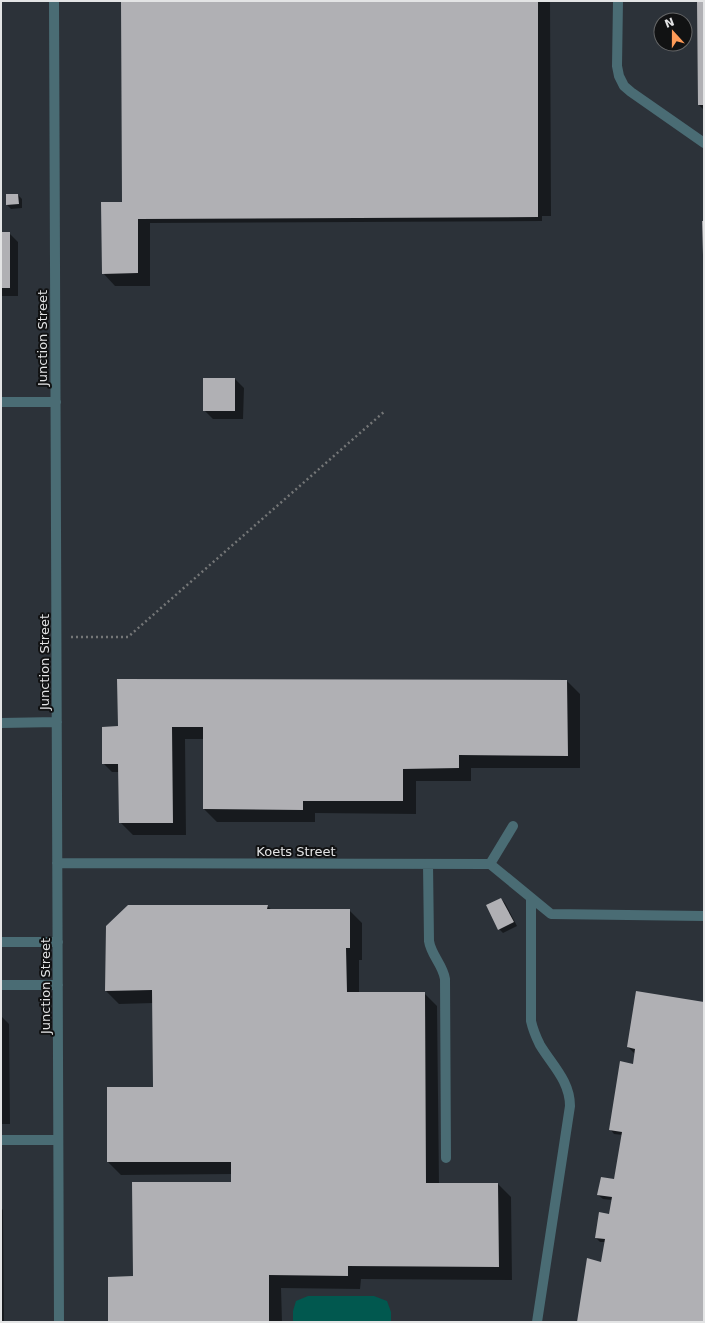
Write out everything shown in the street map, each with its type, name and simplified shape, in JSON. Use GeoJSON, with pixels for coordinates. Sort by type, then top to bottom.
{"type":"FeatureCollection","features":[{"type":"Feature","properties":{"kind":"street","name":"Junction Street"},"geometry":{"type":"LineString","coordinates":[[54,1],[59,1322]]}},
{"type":"Feature","properties":{"kind":"street"},"geometry":{"type":"LineString","coordinates":[[618,1],[617,66],[624,86],[630,92],[704,144]]}},
{"type":"Feature","properties":{"kind":"street"},"geometry":{"type":"LineString","coordinates":[[1,402],[56,402]]}},
{"type":"Feature","properties":{"kind":"street"},"geometry":{"type":"LineString","coordinates":[[1,723],[57,722]]}},
{"type":"Feature","properties":{"kind":"street"},"geometry":{"type":"LineString","coordinates":[[512,826],[490,864],[551,914],[704,916]]}},
{"type":"Feature","properties":{"kind":"street","name":"Koets Street"},"geometry":{"type":"LineString","coordinates":[[57,863],[490,864]]}},
{"type":"Feature","properties":{"kind":"street"},"geometry":{"type":"LineString","coordinates":[[428,864],[429,941],[432,952],[441,967],[445,979],[446,1158]]}},
{"type":"Feature","properties":{"kind":"street"},"geometry":{"type":"LineString","coordinates":[[531,898],[531,1022],[534,1034],[562,1078],[570,1097],[537,1322]]}},
{"type":"Feature","properties":{"kind":"street"},"geometry":{"type":"LineString","coordinates":[[1,942],[58,942]]}},
{"type":"Feature","properties":{"kind":"street"},"geometry":{"type":"LineString","coordinates":[[1,985],[58,985]]}},
{"type":"Feature","properties":{"kind":"street"},"geometry":{"type":"LineString","coordinates":[[1,1140],[58,1140]]}},
{"type":"Feature","properties":{"kind":"path"},"geometry":{"type":"LineString","coordinates":[[57,637],[128,637],[385,411]]}},
{"type":"Feature","properties":{"kind":"shaded area"},"geometry":{"type":"Polygon","coordinates":[[[1,1],[704,1],[704,1322],[1,1322],[1,1]]]}},
{"type":"Feature","properties":{"kind":"shaded area"},"geometry":{"type":"Polygon","coordinates":[[[308,1296],[374,1296],[387,1301],[391,1312],[391,1322],[293,1322],[293,1311],[296,1301],[308,1296]]]}},
{"type":"Feature","properties":{"kind":"building"},"geometry":{"type":"Polygon","coordinates":[[[121,1],[538,1],[538,217],[138,219],[138,273],[102,274],[101,202],[122,202],[121,1]]]}},
{"type":"Feature","properties":{"kind":"building"},"geometry":{"type":"Polygon","coordinates":[[[697,1],[704,1],[704,105],[698,105],[697,1]]]}},
{"type":"Feature","properties":{"kind":"building"},"geometry":{"type":"Polygon","coordinates":[[[6,194],[18,194],[19,204],[6,205],[6,194]]]}},
{"type":"Feature","properties":{"kind":"building"},"geometry":{"type":"Polygon","coordinates":[[[702,221],[704,221],[704,255],[703,255],[702,221]]]}},
{"type":"Feature","properties":{"kind":"building"},"geometry":{"type":"Polygon","coordinates":[[[1,232],[10,232],[10,288],[1,288],[1,232]]]}},
{"type":"Feature","properties":{"kind":"building"},"geometry":{"type":"Polygon","coordinates":[[[203,378],[235,378],[235,411],[203,411],[203,378]]]}},
{"type":"Feature","properties":{"kind":"building"},"geometry":{"type":"Polygon","coordinates":[[[117,679],[567,680],[568,756],[459,755],[459,768],[403,769],[403,801],[303,801],[303,810],[203,809],[203,727],[172,727],[173,823],[119,823],[118,764],[102,764],[102,727],[118,726],[117,679]]]}},
{"type":"Feature","properties":{"kind":"building"},"geometry":{"type":"Polygon","coordinates":[[[501,898],[514,922],[498,930],[486,905],[501,898]]]}},
{"type":"Feature","properties":{"kind":"building"},"geometry":{"type":"Polygon","coordinates":[[[128,905],[268,905],[267,909],[350,909],[350,948],[346,948],[347,992],[425,992],[426,1183],[498,1183],[499,1267],[348,1266],[348,1276],[269,1275],[269,1322],[108,1322],[108,1277],[133,1276],[132,1182],[231,1182],[231,1162],[107,1162],[107,1087],[153,1087],[152,990],[105,991],[106,926],[128,905]]]}},
{"type":"Feature","properties":{"kind":"building"},"geometry":{"type":"Polygon","coordinates":[[[636,991],[704,1002],[704,1322],[577,1322],[587,1258],[601,1262],[605,1239],[595,1238],[599,1212],[609,1214],[612,1197],[597,1195],[601,1177],[614,1179],[622,1132],[609,1130],[620,1061],[633,1064],[635,1049],[627,1047],[636,991]]]}}]}
